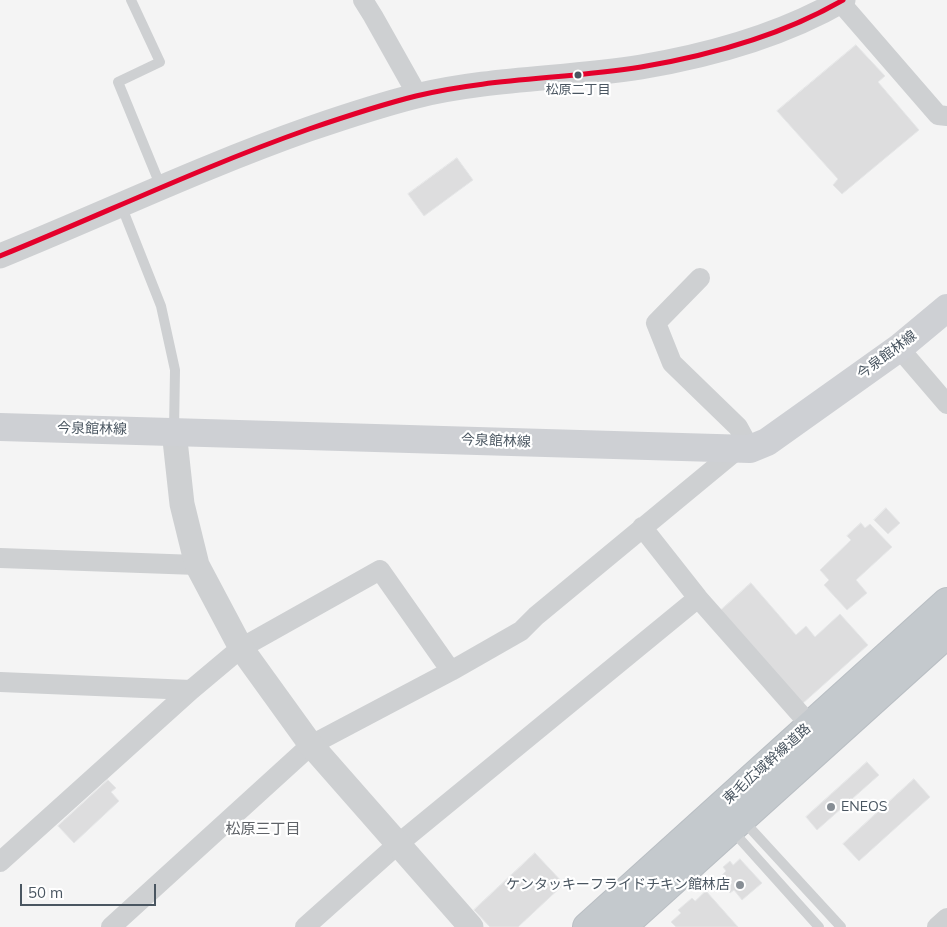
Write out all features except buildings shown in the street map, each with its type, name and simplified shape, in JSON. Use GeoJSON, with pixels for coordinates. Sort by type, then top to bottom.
{"type":"FeatureCollection","features":[{"type":"Feature","properties":{"kind":"highway","name":"東毛広域幹線道路"},"geometry":{"type":"LineString","coordinates":[[587,927],[947,602]]}},
{"type":"Feature","properties":{"kind":"highway","name":"東毛広域幹線道路"},"geometry":{"type":"LineString","coordinates":[[622,927],[947,634]]}},
{"type":"Feature","properties":{"kind":"main road","name":"今泉館林線"},"geometry":{"type":"LineString","coordinates":[[0,427],[744,449],[767,442],[899,348],[947,308]]}},
{"type":"Feature","properties":{"kind":"street"},"geometry":{"type":"LineString","coordinates":[[363,0],[418,96]]}},
{"type":"Feature","properties":{"kind":"street"},"geometry":{"type":"LineString","coordinates":[[0,256],[252,150],[378,107],[418,96],[503,82],[640,67],[719,52],[772,34],[821,13],[842,1],[938,115],[947,116]]}},
{"type":"Feature","properties":{"kind":"street"},"geometry":{"type":"LineString","coordinates":[[110,927],[311,746],[521,631],[536,616],[642,527],[744,449],[738,427],[672,363],[656,323],[700,278]]}},
{"type":"Feature","properties":{"kind":"street"},"geometry":{"type":"LineString","coordinates":[[899,348],[947,404]]}},
{"type":"Feature","properties":{"kind":"street"},"geometry":{"type":"LineString","coordinates":[[174,431],[182,504],[197,565],[240,648],[311,746],[471,927]]}},
{"type":"Feature","properties":{"kind":"street"},"geometry":{"type":"LineString","coordinates":[[642,527],[698,598],[810,725]]}},
{"type":"Feature","properties":{"kind":"street"},"geometry":{"type":"LineString","coordinates":[[0,558],[197,565]]}},
{"type":"Feature","properties":{"kind":"street"},"geometry":{"type":"LineString","coordinates":[[0,862],[240,648],[380,570],[451,671]]}},
{"type":"Feature","properties":{"kind":"street"},"geometry":{"type":"LineString","coordinates":[[305,927],[398,844],[698,598]]}},
{"type":"Feature","properties":{"kind":"street"},"geometry":{"type":"LineString","coordinates":[[0,682],[191,690]]}},
{"type":"Feature","properties":{"kind":"street"},"geometry":{"type":"LineString","coordinates":[[936,927],[947,918]]}},
{"type":"Feature","properties":{"kind":"lane"},"geometry":{"type":"LineString","coordinates":[[131,0],[160,62],[118,82],[161,188]]}},
{"type":"Feature","properties":{"kind":"lane"},"geometry":{"type":"LineString","coordinates":[[121,205],[161,306],[175,370],[174,431]]}},
{"type":"Feature","properties":{"kind":"lane"},"geometry":{"type":"LineString","coordinates":[[819,927],[739,838],[737,823],[750,828],[841,927]]}},
{"type":"Feature","properties":{"kind":"transit line"},"geometry":{"type":"LineString","coordinates":[[0,256],[192,174],[270,143],[376,107],[444,90],[500,82],[613,71],[694,57],[771,34],[819,13],[843,0]]}},
{"type":"Feature","properties":{"kind":"place","name":"松原二丁目"},"geometry":{"type":"Point","coordinates":[578,75]}},
{"type":"Feature","properties":{"kind":"place","name":"ENEOS"},"geometry":{"type":"Point","coordinates":[831,807]}},
{"type":"Feature","properties":{"kind":"place","name":"ケンタッキーフライドチキン館林店"},"geometry":{"type":"Point","coordinates":[740,885]}},
{"type":"Feature","properties":{"kind":"district","name":"松原三丁目"},"geometry":{"type":"Point","coordinates":[263,829]}}]}
